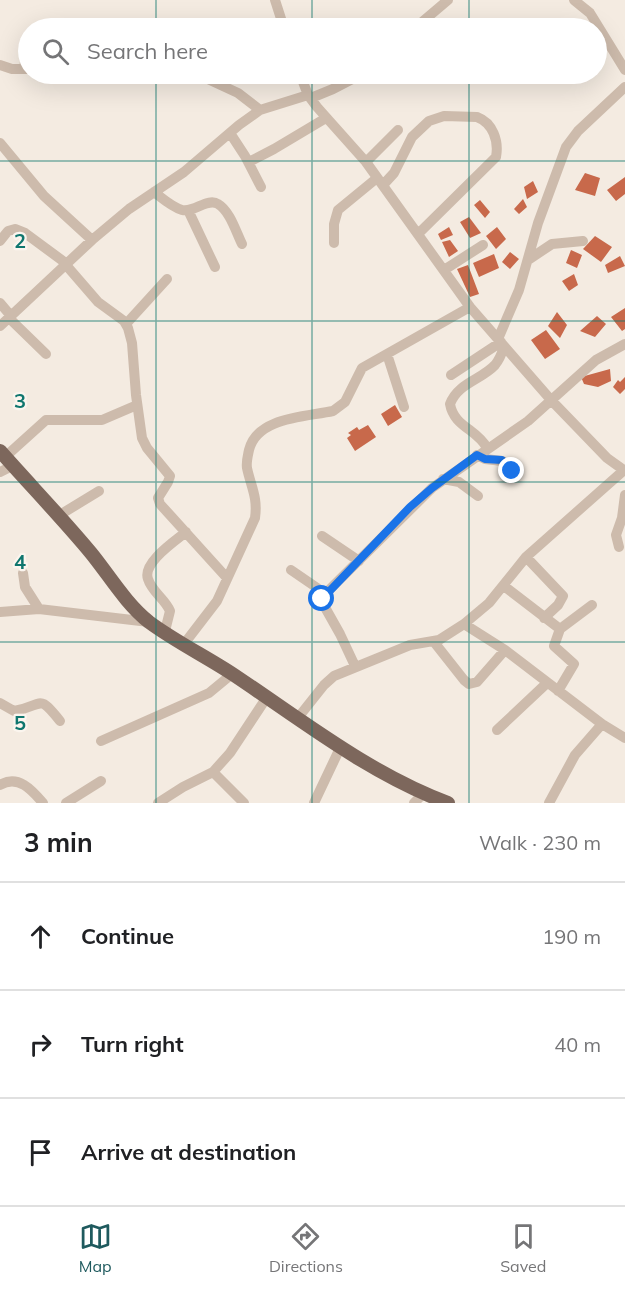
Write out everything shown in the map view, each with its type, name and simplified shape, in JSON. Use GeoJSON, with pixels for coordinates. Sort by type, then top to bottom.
{"type":"FeatureCollection","features":[{"type":"Feature","properties":{"kind":"main road"},"geometry":{"type":"LineString","coordinates":[[4,461],[58,516],[149,622],[232,674],[418,798],[448,803]]}},
{"type":"Feature","properties":{"kind":"street"},"geometry":{"type":"LineString","coordinates":[[275,0],[281,18]]}},
{"type":"Feature","properties":{"kind":"street"},"geometry":{"type":"LineString","coordinates":[[427,18],[448,0]]}},
{"type":"Feature","properties":{"kind":"street"},"geometry":{"type":"LineString","coordinates":[[574,0],[593,18]]}},
{"type":"Feature","properties":{"kind":"street"},"geometry":{"type":"LineString","coordinates":[[607,41],[625,70]]}},
{"type":"Feature","properties":{"kind":"street"},"geometry":{"type":"LineString","coordinates":[[0,65],[18,69]]}},
{"type":"Feature","properties":{"kind":"street"},"geometry":{"type":"LineString","coordinates":[[218,84],[238,93],[260,110]]}},
{"type":"Feature","properties":{"kind":"street"},"geometry":{"type":"LineString","coordinates":[[297,719],[334,676],[410,645],[434,642],[464,624],[489,603],[526,557],[624,471],[607,458],[551,400],[470,307],[366,162],[326,118],[305,84]]}},
{"type":"Feature","properties":{"kind":"street"},"geometry":{"type":"LineString","coordinates":[[0,326],[92,240],[129,209],[184,172],[260,110],[344,84]]}},
{"type":"Feature","properties":{"kind":"street"},"geometry":{"type":"LineString","coordinates":[[487,448],[482,439],[455,420],[450,404],[464,385],[493,367],[519,290],[538,223],[566,147],[578,131],[625,87]]}},
{"type":"Feature","properties":{"kind":"street"},"geometry":{"type":"LineString","coordinates":[[334,243],[334,224],[338,210],[394,173],[412,137],[429,121],[444,116],[482,118],[492,129],[496,139],[496,157],[418,234]]}},
{"type":"Feature","properties":{"kind":"street"},"geometry":{"type":"LineString","coordinates":[[249,162],[326,118]]}},
{"type":"Feature","properties":{"kind":"street"},"geometry":{"type":"LineString","coordinates":[[366,162],[398,130]]}},
{"type":"Feature","properties":{"kind":"street"},"geometry":{"type":"LineString","coordinates":[[230,133],[249,162],[261,187]]}},
{"type":"Feature","properties":{"kind":"street"},"geometry":{"type":"LineString","coordinates":[[0,143],[44,196],[92,240]]}},
{"type":"Feature","properties":{"kind":"street"},"geometry":{"type":"LineString","coordinates":[[154,192],[175,206],[188,210],[209,202],[219,204],[226,212],[242,244]]}},
{"type":"Feature","properties":{"kind":"street"},"geometry":{"type":"LineString","coordinates":[[188,210],[214,267]]}},
{"type":"Feature","properties":{"kind":"street"},"geometry":{"type":"LineString","coordinates":[[0,241],[8,231],[18,230],[25,233],[66,264],[98,302],[126,324],[132,343],[142,438],[147,448],[170,476],[158,498],[159,501],[227,578]]}},
{"type":"Feature","properties":{"kind":"street"},"geometry":{"type":"LineString","coordinates":[[528,260],[552,244],[584,241]]}},
{"type":"Feature","properties":{"kind":"street"},"geometry":{"type":"LineString","coordinates":[[444,270],[483,245]]}},
{"type":"Feature","properties":{"kind":"street"},"geometry":{"type":"LineString","coordinates":[[126,324],[167,279]]}},
{"type":"Feature","properties":{"kind":"street"},"geometry":{"type":"LineString","coordinates":[[0,303],[10,317],[46,354]]}},
{"type":"Feature","properties":{"kind":"street"},"geometry":{"type":"LineString","coordinates":[[184,644],[217,602],[255,518],[257,503],[247,466],[250,445],[255,436],[274,423],[339,408],[345,402],[362,368],[470,307]]}},
{"type":"Feature","properties":{"kind":"street"},"geometry":{"type":"LineString","coordinates":[[451,375],[501,343]]}},
{"type":"Feature","properties":{"kind":"street"},"geometry":{"type":"LineString","coordinates":[[355,666],[340,634],[323,606],[322,599],[326,594],[410,507],[443,479],[487,448],[509,436],[596,360],[625,344]]}},
{"type":"Feature","properties":{"kind":"street"},"geometry":{"type":"LineString","coordinates":[[387,354],[404,407]]}},
{"type":"Feature","properties":{"kind":"street"},"geometry":{"type":"LineString","coordinates":[[4,461],[46,420],[102,420],[137,405]]}},
{"type":"Feature","properties":{"kind":"street"},"geometry":{"type":"LineString","coordinates":[[477,455],[485,459],[502,460],[512,471]]}},
{"type":"Feature","properties":{"kind":"street"},"geometry":{"type":"LineString","coordinates":[[443,479],[459,482],[478,496]]}},
{"type":"Feature","properties":{"kind":"street"},"geometry":{"type":"LineString","coordinates":[[58,516],[99,491]]}},
{"type":"Feature","properties":{"kind":"street"},"geometry":{"type":"LineString","coordinates":[[620,547],[616,535],[622,518],[625,495]]}},
{"type":"Feature","properties":{"kind":"street"},"geometry":{"type":"LineString","coordinates":[[165,631],[170,611],[148,580],[147,572],[160,553],[186,532]]}},
{"type":"Feature","properties":{"kind":"street"},"geometry":{"type":"LineString","coordinates":[[322,536],[359,561]]}},
{"type":"Feature","properties":{"kind":"street"},"geometry":{"type":"LineString","coordinates":[[526,557],[563,596],[558,605],[544,618]]}},
{"type":"Feature","properties":{"kind":"street"},"geometry":{"type":"LineString","coordinates":[[291,570],[326,594]]}},
{"type":"Feature","properties":{"kind":"street"},"geometry":{"type":"LineString","coordinates":[[23,573],[25,587],[39,609]]}},
{"type":"Feature","properties":{"kind":"street"},"geometry":{"type":"LineString","coordinates":[[504,586],[560,629]]}},
{"type":"Feature","properties":{"kind":"street"},"geometry":{"type":"LineString","coordinates":[[558,691],[574,664],[554,646],[560,629],[592,605]]}},
{"type":"Feature","properties":{"kind":"street"},"geometry":{"type":"LineString","coordinates":[[0,612],[39,609],[149,622]]}},
{"type":"Feature","properties":{"kind":"street"},"geometry":{"type":"LineString","coordinates":[[464,624],[505,650],[602,724],[625,738]]}},
{"type":"Feature","properties":{"kind":"street"},"geometry":{"type":"LineString","coordinates":[[434,642],[469,684],[477,682],[505,650]]}},
{"type":"Feature","properties":{"kind":"street"},"geometry":{"type":"LineString","coordinates":[[101,741],[197,699],[215,689],[232,674]]}},
{"type":"Feature","properties":{"kind":"street"},"geometry":{"type":"LineString","coordinates":[[497,730],[547,683]]}},
{"type":"Feature","properties":{"kind":"street"},"geometry":{"type":"LineString","coordinates":[[158,803],[213,772],[230,753],[267,697]]}},
{"type":"Feature","properties":{"kind":"street"},"geometry":{"type":"LineString","coordinates":[[0,703],[14,711],[41,702],[46,704],[60,721]]}},
{"type":"Feature","properties":{"kind":"street"},"geometry":{"type":"LineString","coordinates":[[549,803],[575,755],[602,724]]}},
{"type":"Feature","properties":{"kind":"street"},"geometry":{"type":"LineString","coordinates":[[314,803],[341,746]]}},
{"type":"Feature","properties":{"kind":"street"},"geometry":{"type":"LineString","coordinates":[[213,772],[244,803]]}},
{"type":"Feature","properties":{"kind":"street"},"geometry":{"type":"LineString","coordinates":[[0,785],[9,780],[21,782],[43,803]]}},
{"type":"Feature","properties":{"kind":"street"},"geometry":{"type":"LineString","coordinates":[[66,803],[100,781]]}},
{"type":"Feature","properties":{"kind":"building"},"geometry":{"type":"Polygon","coordinates":[[[585,173],[600,178],[595,196],[575,190],[585,173]]]}},
{"type":"Feature","properties":{"kind":"building"},"geometry":{"type":"Polygon","coordinates":[[[625,177],[625,194],[616,201],[607,190],[625,177]]]}},
{"type":"Feature","properties":{"kind":"building"},"geometry":{"type":"Polygon","coordinates":[[[533,181],[538,192],[527,199],[524,187],[533,181]]]}},
{"type":"Feature","properties":{"kind":"building"},"geometry":{"type":"Polygon","coordinates":[[[523,199],[527,207],[519,214],[514,209],[523,199]]]}},
{"type":"Feature","properties":{"kind":"building"},"geometry":{"type":"Polygon","coordinates":[[[480,200],[490,212],[485,218],[474,205],[480,200]]]}},
{"type":"Feature","properties":{"kind":"building"},"geometry":{"type":"Polygon","coordinates":[[[469,217],[481,233],[470,238],[460,222],[469,217]]]}},
{"type":"Feature","properties":{"kind":"building"},"geometry":{"type":"Polygon","coordinates":[[[449,227],[453,235],[441,240],[438,234],[449,227]]]}},
{"type":"Feature","properties":{"kind":"building"},"geometry":{"type":"Polygon","coordinates":[[[497,227],[506,239],[496,249],[486,236],[497,227]]]}},
{"type":"Feature","properties":{"kind":"building"},"geometry":{"type":"Polygon","coordinates":[[[595,236],[612,247],[601,262],[583,249],[595,236]]]}},
{"type":"Feature","properties":{"kind":"building"},"geometry":{"type":"Polygon","coordinates":[[[450,240],[458,251],[449,257],[442,242],[450,240]]]}},
{"type":"Feature","properties":{"kind":"building"},"geometry":{"type":"Polygon","coordinates":[[[571,250],[582,255],[577,268],[566,263],[571,250]]]}},
{"type":"Feature","properties":{"kind":"building"},"geometry":{"type":"Polygon","coordinates":[[[510,252],[519,259],[510,269],[502,262],[510,252]]]}},
{"type":"Feature","properties":{"kind":"building"},"geometry":{"type":"Polygon","coordinates":[[[494,254],[499,268],[479,277],[473,263],[494,254]]]}},
{"type":"Feature","properties":{"kind":"building"},"geometry":{"type":"Polygon","coordinates":[[[620,256],[625,266],[608,273],[605,265],[620,256]]]}},
{"type":"Feature","properties":{"kind":"building"},"geometry":{"type":"Polygon","coordinates":[[[468,265],[479,294],[470,297],[457,269],[468,265]]]}},
{"type":"Feature","properties":{"kind":"building"},"geometry":{"type":"Polygon","coordinates":[[[574,274],[578,285],[569,291],[562,281],[574,274]]]}},
{"type":"Feature","properties":{"kind":"building"},"geometry":{"type":"Polygon","coordinates":[[[625,308],[625,329],[622,331],[611,317],[625,308]]]}},
{"type":"Feature","properties":{"kind":"building"},"geometry":{"type":"Polygon","coordinates":[[[557,312],[567,325],[560,338],[548,326],[557,312]]]}},
{"type":"Feature","properties":{"kind":"building"},"geometry":{"type":"Polygon","coordinates":[[[597,316],[606,324],[595,337],[580,331],[597,316]]]}},
{"type":"Feature","properties":{"kind":"building"},"geometry":{"type":"Polygon","coordinates":[[[546,330],[560,349],[545,359],[531,340],[546,330]]]}},
{"type":"Feature","properties":{"kind":"building"},"geometry":{"type":"Polygon","coordinates":[[[610,369],[611,381],[598,387],[584,384],[581,377],[610,369]]]}},
{"type":"Feature","properties":{"kind":"building"},"geometry":{"type":"Polygon","coordinates":[[[625,377],[625,389],[620,394],[613,387],[618,380],[620,382],[625,377]]]}},
{"type":"Feature","properties":{"kind":"building"},"geometry":{"type":"Polygon","coordinates":[[[395,405],[402,417],[388,426],[381,414],[395,405]]]}},
{"type":"Feature","properties":{"kind":"building"},"geometry":{"type":"Polygon","coordinates":[[[368,425],[376,437],[355,451],[347,438],[351,435],[348,433],[357,427],[359,430],[368,425]]]}},
{"type":"Feature","properties":{"kind":"route"},"geometry":{"type":"LineString","coordinates":[[322,599],[410,507],[477,455],[485,459],[502,460],[512,471]]}}]}
